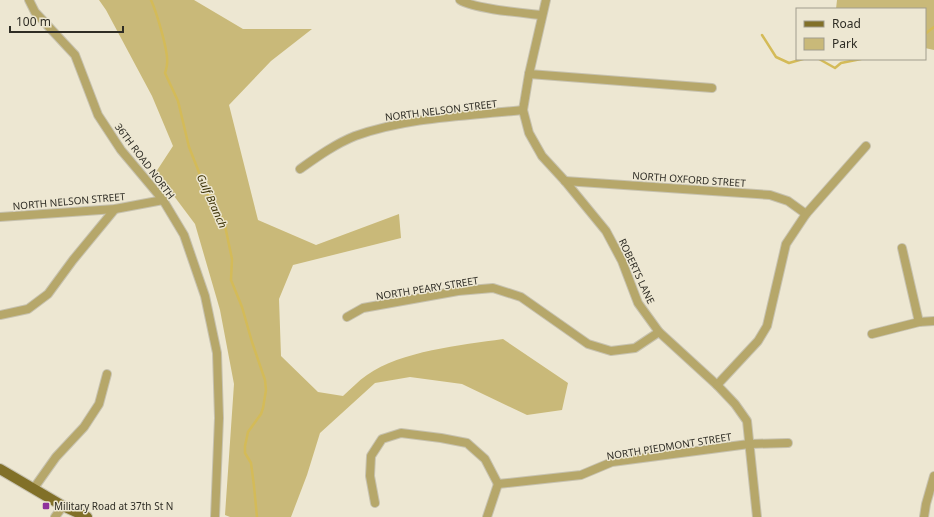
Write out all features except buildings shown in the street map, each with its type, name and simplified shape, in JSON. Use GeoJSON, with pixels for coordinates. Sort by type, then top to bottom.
{"type":"FeatureCollection","features":[{"type":"Feature","properties":{"kind":"main road"},"geometry":{"type":"LineString","coordinates":[[0,469],[63,506],[87,517]]}},
{"type":"Feature","properties":{"kind":"street","name":"36TH ROAD NORTH"},"geometry":{"type":"LineString","coordinates":[[29,0],[36,12],[75,55],[98,115],[121,150],[163,200],[184,235],[205,296],[217,353],[219,418],[215,517]]}},
{"type":"Feature","properties":{"kind":"street"},"geometry":{"type":"LineString","coordinates":[[460,0],[484,7],[541,15]]}},
{"type":"Feature","properties":{"kind":"street","name":"ROBERTS LANE"},"geometry":{"type":"LineString","coordinates":[[546,0],[541,15],[523,110],[530,133],[542,156],[565,181],[606,231],[622,261],[638,303],[658,332],[717,385],[735,404],[747,421],[757,517]]}},
{"type":"Feature","properties":{"kind":"street"},"geometry":{"type":"LineString","coordinates":[[529,74],[712,88]]}},
{"type":"Feature","properties":{"kind":"street","name":"NORTH NELSON STREET"},"geometry":{"type":"LineString","coordinates":[[300,169],[326,151],[354,137],[392,125],[523,110]]}},
{"type":"Feature","properties":{"kind":"street"},"geometry":{"type":"LineString","coordinates":[[717,385],[758,342],[767,326],[786,244],[806,214],[866,146]]}},
{"type":"Feature","properties":{"kind":"street","name":"NORTH OXFORD STREET"},"geometry":{"type":"LineString","coordinates":[[565,181],[770,195],[788,201],[806,214]]}},
{"type":"Feature","properties":{"kind":"street","name":"NORTH NELSON STREET"},"geometry":{"type":"LineString","coordinates":[[0,217],[115,209],[163,200]]}},
{"type":"Feature","properties":{"kind":"street"},"geometry":{"type":"LineString","coordinates":[[0,315],[28,309],[48,294],[73,260],[115,209]]}},
{"type":"Feature","properties":{"kind":"street"},"geometry":{"type":"LineString","coordinates":[[902,248],[918,322]]}},
{"type":"Feature","properties":{"kind":"street","name":"NORTH PEARY STREET"},"geometry":{"type":"LineString","coordinates":[[347,317],[363,308],[458,291],[493,288],[521,298],[588,344],[611,351],[635,348],[658,332]]}},
{"type":"Feature","properties":{"kind":"street"},"geometry":{"type":"LineString","coordinates":[[872,334],[918,322],[934,321]]}},
{"type":"Feature","properties":{"kind":"street"},"geometry":{"type":"LineString","coordinates":[[34,488],[56,457],[84,427],[99,404],[107,374]]}},
{"type":"Feature","properties":{"kind":"street"},"geometry":{"type":"LineString","coordinates":[[375,503],[370,476],[371,456],[382,439],[401,433],[442,438],[467,443],[485,459],[498,484],[487,517]]}},
{"type":"Feature","properties":{"kind":"street","name":"NORTH PIEDMONT STREET"},"geometry":{"type":"LineString","coordinates":[[498,484],[581,475],[612,462],[749,444],[788,443]]}},
{"type":"Feature","properties":{"kind":"street"},"geometry":{"type":"LineString","coordinates":[[924,517],[934,476]]}},
{"type":"Feature","properties":{"kind":"street"},"geometry":{"type":"LineString","coordinates":[[55,517],[63,506]]}},
{"type":"Feature","properties":{"kind":"green space"},"geometry":{"type":"Polygon","coordinates":[[[99,0],[194,0],[243,29],[312,29],[271,61],[229,105],[258,220],[316,245],[399,214],[401,238],[293,265],[279,299],[281,356],[318,392],[343,396],[367,375],[397,360],[432,350],[503,339],[568,383],[562,410],[527,415],[462,384],[410,377],[375,383],[320,433],[307,475],[291,517],[230,517],[225,515],[234,384],[220,310],[195,224],[156,172],[173,146],[152,96],[106,10],[99,0]]]}},
{"type":"Feature","properties":{"kind":"green space"},"geometry":{"type":"Polygon","coordinates":[[[837,0],[934,0],[934,50],[926,48],[926,8],[836,8],[837,0]]]}},
{"type":"Feature","properties":{"kind":"waterway","name":"Gulf Branch"},"geometry":{"type":"LineString","coordinates":[[151,0],[159,22],[166,50],[167,65],[165,73],[178,101],[189,147],[206,190],[214,207],[224,221],[232,259],[231,280],[242,307],[265,380],[266,390],[263,408],[261,414],[248,432],[245,446],[245,453],[251,463],[257,517]]}},
{"type":"Feature","properties":{"kind":"waterway"},"geometry":{"type":"LineString","coordinates":[[926,33],[934,27]]}},
{"type":"Feature","properties":{"kind":"waterway"},"geometry":{"type":"LineString","coordinates":[[762,35],[776,57],[789,63],[800,60]]}},
{"type":"Feature","properties":{"kind":"waterway"},"geometry":{"type":"LineString","coordinates":[[821,60],[835,68],[841,63],[856,60]]}},
{"type":"Feature","properties":{"kind":"place","name":"Military Road at 37th St N"},"geometry":{"type":"Point","coordinates":[46,506]}}]}
